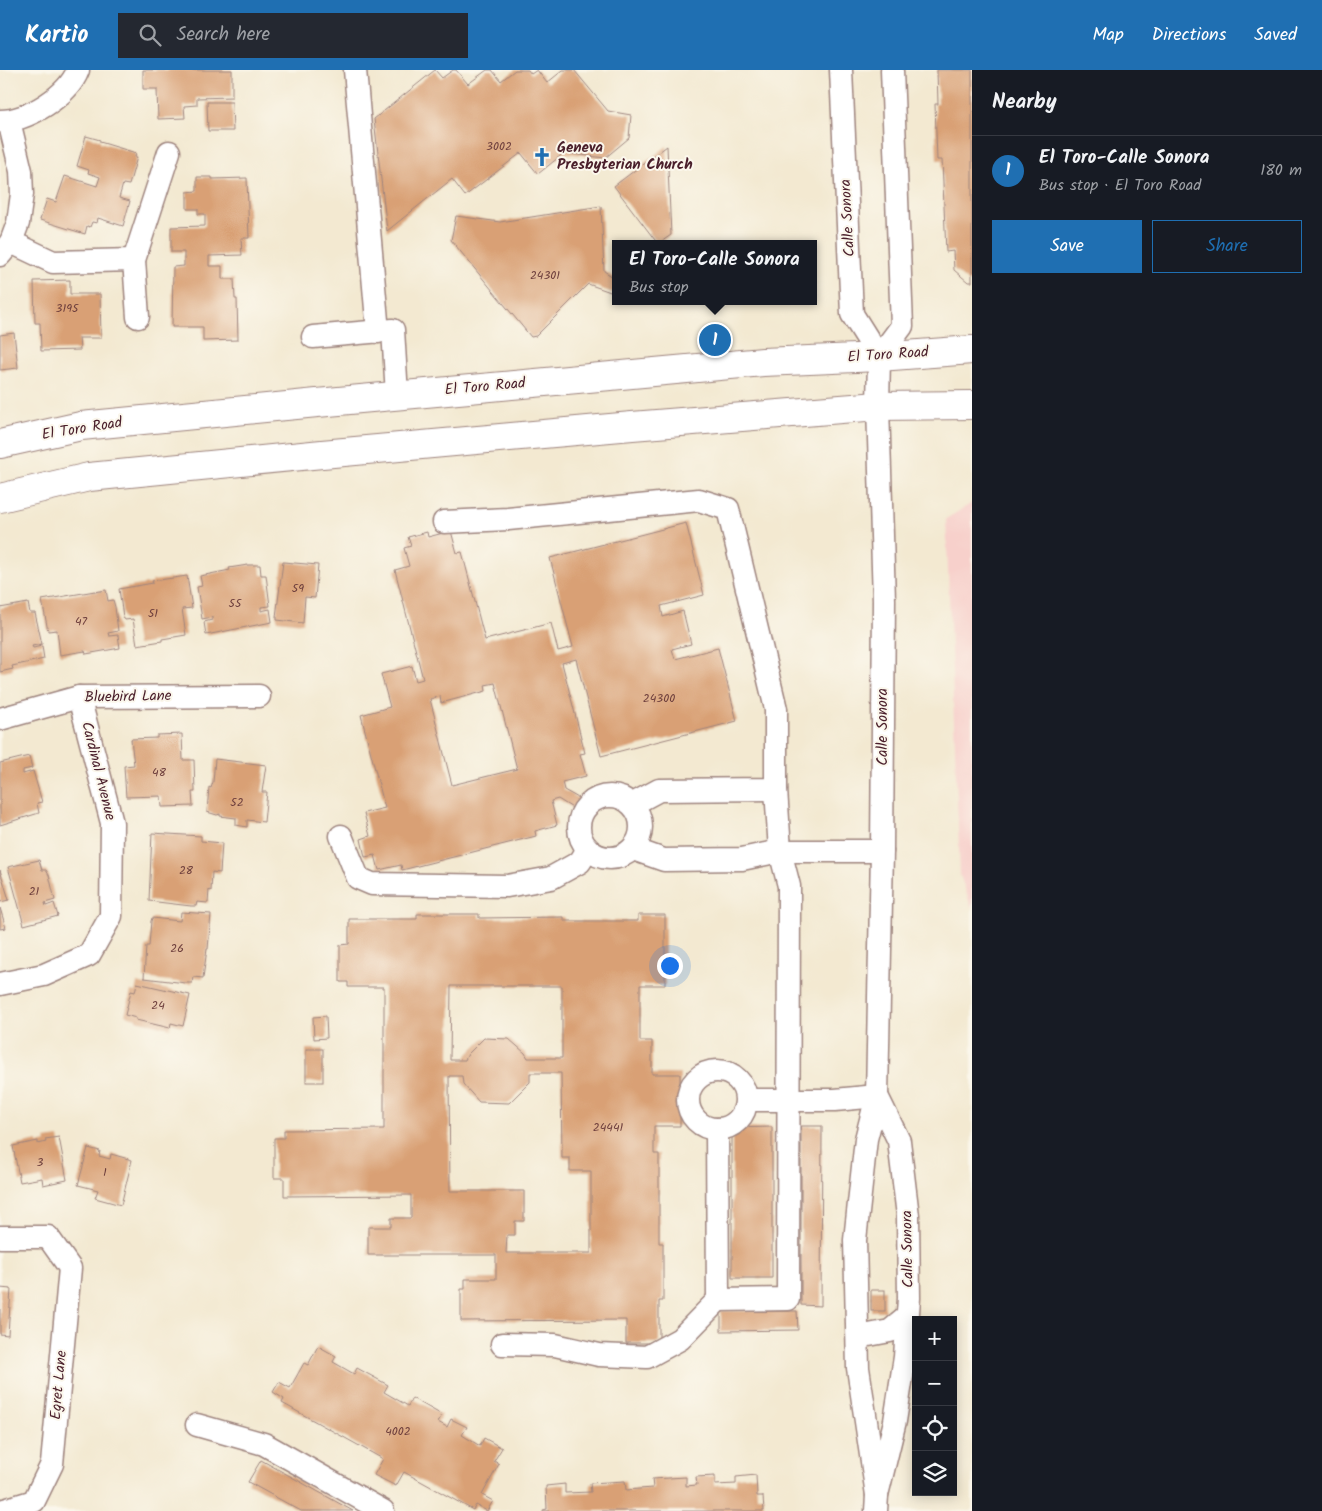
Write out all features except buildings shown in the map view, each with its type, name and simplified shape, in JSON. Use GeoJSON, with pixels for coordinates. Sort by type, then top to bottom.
{"type":"FeatureCollection","features":[{"type":"Feature","properties":{"kind":"main road","name":"El Toro Road"},"geometry":{"type":"LineString","coordinates":[[0,444],[81,426],[397,395],[763,362],[880,357],[972,350]]}},
{"type":"Feature","properties":{"kind":"main road"},"geometry":{"type":"LineString","coordinates":[[0,498],[89,477],[593,430],[878,406],[972,405]]}},
{"type":"Feature","properties":{"kind":"street"},"geometry":{"type":"LineString","coordinates":[[78,70],[60,94],[38,110],[4,121],[21,171],[22,194],[18,223],[5,249],[53,262],[134,260]]}},
{"type":"Feature","properties":{"kind":"street"},"geometry":{"type":"LineString","coordinates":[[355,70],[378,332]]}},
{"type":"Feature","properties":{"kind":"street","name":"Calle Sonora"},"geometry":{"type":"LineString","coordinates":[[841,70],[852,314],[880,357],[878,406],[884,600],[882,851],[877,1096],[866,1139],[855,1240],[858,1368],[877,1503]]}},
{"type":"Feature","properties":{"kind":"street"},"geometry":{"type":"LineString","coordinates":[[880,357],[902,326],[892,70]]}},
{"type":"Feature","properties":{"kind":"street"},"geometry":{"type":"LineString","coordinates":[[138,317],[134,260],[169,152]]}},
{"type":"Feature","properties":{"kind":"street"},"geometry":{"type":"LineString","coordinates":[[312,337],[392,330],[397,395]]}},
{"type":"Feature","properties":{"kind":"street"},"geometry":{"type":"LineString","coordinates":[[444,522],[508,518],[699,500],[728,509],[776,709],[776,789],[780,851],[789,886],[788,1299],[718,1300]]}},
{"type":"Feature","properties":{"kind":"street","name":"Bluebird Lane"},"geometry":{"type":"LineString","coordinates":[[0,719],[79,697],[259,696]]}},
{"type":"Feature","properties":{"kind":"street","name":"Cardinal Avenue"},"geometry":{"type":"LineString","coordinates":[[0,984],[44,975],[89,955],[111,916],[112,823],[79,697]]}},
{"type":"Feature","properties":{"kind":"street"},"geometry":{"type":"LineString","coordinates":[[632,804],[659,790],[776,789]]}},
{"type":"Feature","properties":{"kind":"street"},"geometry":{"type":"LineString","coordinates":[[610,795],[622,798],[632,804],[640,814],[642,827],[640,839],[632,849],[622,856],[610,858],[598,856],[588,849],[581,839],[579,827],[581,814],[588,804],[598,798],[610,795]]}},
{"type":"Feature","properties":{"kind":"street"},"geometry":{"type":"LineString","coordinates":[[341,836],[358,878],[372,884],[508,886],[551,878],[580,862],[588,849]]}},
{"type":"Feature","properties":{"kind":"street"},"geometry":{"type":"LineString","coordinates":[[632,849],[664,860],[742,859],[780,851],[882,851]]}},
{"type":"Feature","properties":{"kind":"street"},"geometry":{"type":"LineString","coordinates":[[718,1070],[729,1072],[739,1079],[745,1089],[747,1100],[745,1111],[738,1121],[728,1127],[717,1129],[706,1127],[696,1120],[690,1111],[688,1100],[690,1088],[696,1078],[706,1072],[718,1070]]}},
{"type":"Feature","properties":{"kind":"street"},"geometry":{"type":"LineString","coordinates":[[747,1100],[835,1100],[877,1096]]}},
{"type":"Feature","properties":{"kind":"street","name":"Calle Sonora"},"geometry":{"type":"LineString","coordinates":[[877,1096],[899,1141],[908,1216],[908,1317],[905,1357],[895,1421],[877,1503]]}},
{"type":"Feature","properties":{"kind":"street"},"geometry":{"type":"LineString","coordinates":[[502,1344],[555,1345],[599,1355],[647,1357],[680,1339],[718,1300],[717,1129]]}},
{"type":"Feature","properties":{"kind":"street","name":"Egret Lane"},"geometry":{"type":"LineString","coordinates":[[0,1237],[48,1237],[70,1268],[52,1464],[34,1501],[1,1511]]}},
{"type":"Feature","properties":{"kind":"street"},"geometry":{"type":"LineString","coordinates":[[858,1337],[890,1331],[908,1317]]}},
{"type":"Feature","properties":{"kind":"street"},"geometry":{"type":"LineString","coordinates":[[197,1425],[264,1444],[383,1511]]}},
{"type":"Feature","properties":{"kind":"shaded area"},"geometry":{"type":"Polygon","coordinates":[[[972,503],[972,909],[960,875],[946,519],[972,503]]]}},
{"type":"Feature","properties":{"kind":"place","name":"Geneva Presbyterian Church"},"geometry":{"type":"Point","coordinates":[542,157]}},
{"type":"Feature","properties":{"kind":"place","name":"El Toro-Calle Sonora"},"geometry":{"type":"Point","coordinates":[715,340]}}]}
